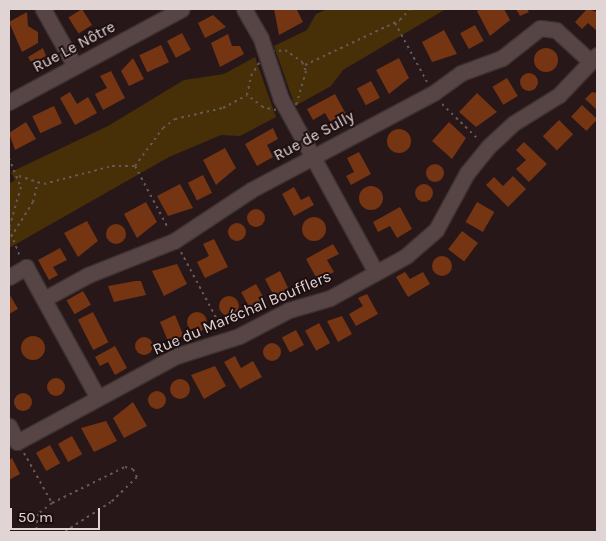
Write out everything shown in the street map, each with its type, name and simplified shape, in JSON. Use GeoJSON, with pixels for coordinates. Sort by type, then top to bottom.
{"type":"FeatureCollection","features":[{"type":"Feature","properties":{"kind":"street"},"geometry":{"type":"LineString","coordinates":[[43,9],[75,66]]}},
{"type":"Feature","properties":{"kind":"street","name":"Rue Le Nôtre"},"geometry":{"type":"LineString","coordinates":[[9,102],[182,9]]}},
{"type":"Feature","properties":{"kind":"street"},"geometry":{"type":"LineString","coordinates":[[244,9],[266,52],[289,113],[375,271]]}},
{"type":"Feature","properties":{"kind":"street","name":"Rue de Sully"},"geometry":{"type":"LineString","coordinates":[[44,299],[88,275],[174,241],[251,190],[461,73],[502,58],[544,26],[556,30],[594,58]]}},
{"type":"Feature","properties":{"kind":"street","name":"Rue du Maréchal Boufflers"},"geometry":{"type":"LineString","coordinates":[[17,442],[176,356],[239,336],[289,310],[330,298],[426,241],[477,158],[514,123],[560,95],[594,58]]}},
{"type":"Feature","properties":{"kind":"street"},"geometry":{"type":"LineString","coordinates":[[9,277],[26,267],[98,398]]}},
{"type":"Feature","properties":{"kind":"street"},"geometry":{"type":"LineString","coordinates":[[9,426],[17,442]]}},
{"type":"Feature","properties":{"kind":"path"},"geometry":{"type":"LineString","coordinates":[[305,66],[400,20],[410,9]]}},
{"type":"Feature","properties":{"kind":"path"},"geometry":{"type":"LineString","coordinates":[[19,176],[37,184],[112,166],[135,166],[163,128],[175,119],[223,108],[247,95],[251,76],[266,52],[285,50],[305,66]]}},
{"type":"Feature","properties":{"kind":"path"},"geometry":{"type":"LineString","coordinates":[[247,95],[263,107],[289,113],[303,88],[305,66]]}},
{"type":"Feature","properties":{"kind":"path"},"geometry":{"type":"LineString","coordinates":[[9,158],[19,176],[11,237],[26,267]]}},
{"type":"Feature","properties":{"kind":"path"},"geometry":{"type":"LineString","coordinates":[[11,237],[33,202],[37,184]]}},
{"type":"Feature","properties":{"kind":"path"},"geometry":{"type":"LineString","coordinates":[[17,442],[52,503]]}},
{"type":"Feature","properties":{"kind":"path"},"geometry":{"type":"LineString","coordinates":[[36,532],[38,514],[52,503],[125,467],[133,469],[137,477],[111,502],[64,532]]}},
{"type":"Feature","properties":{"kind":"shaded area"},"geometry":{"type":"Polygon","coordinates":[[[327,9],[446,9],[343,70],[331,86],[295,106],[274,46],[307,30],[316,14],[327,9]]]}},
{"type":"Feature","properties":{"kind":"shaded area"},"geometry":{"type":"Polygon","coordinates":[[[255,57],[276,117],[240,136],[221,135],[169,157],[9,248],[9,184],[15,180],[11,172],[108,126],[184,80],[224,74],[255,57]]]}},
{"type":"Feature","properties":{"kind":"building"},"geometry":{"type":"Polygon","coordinates":[[[82,9],[92,25],[78,34],[68,17],[82,9]]]}},
{"type":"Feature","properties":{"kind":"building"},"geometry":{"type":"Polygon","coordinates":[[[274,9],[297,10],[303,22],[279,35],[274,9]]]}},
{"type":"Feature","properties":{"kind":"building"},"geometry":{"type":"Polygon","coordinates":[[[482,9],[504,9],[510,20],[490,36],[477,11],[482,9]]]}},
{"type":"Feature","properties":{"kind":"building"},"geometry":{"type":"Polygon","coordinates":[[[516,9],[527,9],[529,12],[520,16],[516,9]]]}},
{"type":"Feature","properties":{"kind":"building"},"geometry":{"type":"Polygon","coordinates":[[[587,9],[597,12],[597,31],[588,23],[582,29],[575,22],[587,9]]]}},
{"type":"Feature","properties":{"kind":"building"},"geometry":{"type":"Polygon","coordinates":[[[27,12],[28,26],[38,32],[38,43],[22,52],[9,22],[27,12]]]}},
{"type":"Feature","properties":{"kind":"building"},"geometry":{"type":"Polygon","coordinates":[[[213,15],[226,27],[205,38],[198,23],[213,15]]]}},
{"type":"Feature","properties":{"kind":"building"},"geometry":{"type":"Polygon","coordinates":[[[475,25],[484,41],[469,49],[460,33],[475,25]]]}},
{"type":"Feature","properties":{"kind":"building"},"geometry":{"type":"Polygon","coordinates":[[[444,30],[457,54],[432,62],[422,42],[444,30]]]}},
{"type":"Feature","properties":{"kind":"building"},"geometry":{"type":"Polygon","coordinates":[[[182,33],[191,50],[176,58],[167,41],[182,33]]]}},
{"type":"Feature","properties":{"kind":"building"},"geometry":{"type":"Polygon","coordinates":[[[228,34],[232,46],[240,46],[244,54],[220,67],[211,43],[228,34]]]}},
{"type":"Feature","properties":{"kind":"building"},"geometry":{"type":"Polygon","coordinates":[[[161,45],[169,62],[147,72],[139,55],[161,45]]]}},
{"type":"Feature","properties":{"kind":"building"},"geometry":{"type":"Polygon","coordinates":[[[43,48],[49,64],[36,71],[28,57],[43,48]]]}},
{"type":"Feature","properties":{"kind":"building"},"geometry":{"type":"Polygon","coordinates":[[[546,48],[551,49],[557,55],[557,65],[551,71],[546,72],[541,71],[535,65],[534,60],[535,55],[541,49],[546,48]]]}},
{"type":"Feature","properties":{"kind":"building"},"geometry":{"type":"Polygon","coordinates":[[[133,58],[144,79],[129,86],[121,71],[133,58]]]}},
{"type":"Feature","properties":{"kind":"building"},"geometry":{"type":"Polygon","coordinates":[[[399,58],[409,78],[389,94],[376,70],[399,58]]]}},
{"type":"Feature","properties":{"kind":"building"},"geometry":{"type":"Polygon","coordinates":[[[111,71],[125,98],[103,110],[95,94],[107,88],[100,76],[111,71]]]}},
{"type":"Feature","properties":{"kind":"building"},"geometry":{"type":"Polygon","coordinates":[[[529,73],[536,75],[538,82],[536,89],[529,91],[522,89],[520,82],[522,75],[529,73]]]}},
{"type":"Feature","properties":{"kind":"building"},"geometry":{"type":"Polygon","coordinates":[[[507,78],[518,96],[503,105],[492,87],[507,78]]]}},
{"type":"Feature","properties":{"kind":"building"},"geometry":{"type":"Polygon","coordinates":[[[371,81],[380,98],[366,105],[357,89],[371,81]]]}},
{"type":"Feature","properties":{"kind":"building"},"geometry":{"type":"Polygon","coordinates":[[[70,92],[77,104],[88,97],[97,113],[75,125],[60,98],[70,92]]]}},
{"type":"Feature","properties":{"kind":"building"},"geometry":{"type":"Polygon","coordinates":[[[592,92],[597,93],[597,110],[585,99],[592,92]]]}},
{"type":"Feature","properties":{"kind":"building"},"geometry":{"type":"Polygon","coordinates":[[[477,93],[497,112],[476,127],[459,112],[477,93]]]}},
{"type":"Feature","properties":{"kind":"building"},"geometry":{"type":"Polygon","coordinates":[[[335,94],[347,116],[332,125],[325,113],[313,120],[307,109],[335,94]]]}},
{"type":"Feature","properties":{"kind":"building"},"geometry":{"type":"Polygon","coordinates":[[[582,105],[597,119],[586,131],[571,117],[582,105]]]}},
{"type":"Feature","properties":{"kind":"building"},"geometry":{"type":"Polygon","coordinates":[[[54,106],[62,123],[40,133],[32,116],[54,106]]]}},
{"type":"Feature","properties":{"kind":"building"},"geometry":{"type":"Polygon","coordinates":[[[559,120],[573,134],[557,150],[543,136],[559,120]]]}},
{"type":"Feature","properties":{"kind":"building"},"geometry":{"type":"Polygon","coordinates":[[[26,122],[36,139],[15,150],[9,133],[26,122]]]}},
{"type":"Feature","properties":{"kind":"building"},"geometry":{"type":"Polygon","coordinates":[[[449,122],[466,138],[452,159],[432,141],[449,122]]]}},
{"type":"Feature","properties":{"kind":"building"},"geometry":{"type":"Polygon","coordinates":[[[273,128],[278,139],[267,145],[273,157],[257,166],[245,144],[273,128]]]}},
{"type":"Feature","properties":{"kind":"building"},"geometry":{"type":"Polygon","coordinates":[[[399,129],[408,132],[411,141],[408,150],[399,153],[390,150],[387,141],[390,132],[399,129]]]}},
{"type":"Feature","properties":{"kind":"building"},"geometry":{"type":"Polygon","coordinates":[[[524,142],[547,164],[529,182],[516,169],[526,160],[516,150],[524,142]]]}},
{"type":"Feature","properties":{"kind":"building"},"geometry":{"type":"Polygon","coordinates":[[[225,148],[236,168],[216,185],[203,160],[225,148]]]}},
{"type":"Feature","properties":{"kind":"building"},"geometry":{"type":"Polygon","coordinates":[[[359,152],[371,174],[351,185],[346,176],[354,172],[347,158],[359,152]]]}},
{"type":"Feature","properties":{"kind":"building"},"geometry":{"type":"Polygon","coordinates":[[[431,164],[439,164],[444,169],[442,180],[431,182],[426,177],[426,169],[431,164]]]}},
{"type":"Feature","properties":{"kind":"building"},"geometry":{"type":"Polygon","coordinates":[[[203,175],[212,193],[197,201],[188,183],[203,175]]]}},
{"type":"Feature","properties":{"kind":"building"},"geometry":{"type":"Polygon","coordinates":[[[513,176],[526,189],[508,207],[486,185],[494,177],[503,186],[513,176]]]}},
{"type":"Feature","properties":{"kind":"building"},"geometry":{"type":"Polygon","coordinates":[[[180,184],[193,208],[168,216],[157,196],[180,184]]]}},
{"type":"Feature","properties":{"kind":"building"},"geometry":{"type":"Polygon","coordinates":[[[420,184],[428,184],[433,189],[431,200],[420,202],[415,197],[415,189],[420,184]]]}},
{"type":"Feature","properties":{"kind":"building"},"geometry":{"type":"Polygon","coordinates":[[[371,186],[380,189],[383,198],[380,207],[371,210],[362,207],[359,198],[362,189],[371,186]]]}},
{"type":"Feature","properties":{"kind":"building"},"geometry":{"type":"Polygon","coordinates":[[[294,187],[301,200],[309,196],[314,205],[294,216],[282,194],[294,187]]]}},
{"type":"Feature","properties":{"kind":"building"},"geometry":{"type":"Polygon","coordinates":[[[146,202],[157,222],[137,238],[124,214],[146,202]]]}},
{"type":"Feature","properties":{"kind":"building"},"geometry":{"type":"Polygon","coordinates":[[[477,202],[494,212],[483,232],[466,222],[477,202]]]}},
{"type":"Feature","properties":{"kind":"building"},"geometry":{"type":"Polygon","coordinates":[[[400,207],[412,229],[397,238],[390,226],[378,232],[373,222],[400,207]]]}},
{"type":"Feature","properties":{"kind":"building"},"geometry":{"type":"Polygon","coordinates":[[[252,209],[260,209],[265,214],[263,225],[252,227],[247,222],[247,214],[252,209]]]}},
{"type":"Feature","properties":{"kind":"building"},"geometry":{"type":"Polygon","coordinates":[[[314,217],[323,220],[326,229],[323,238],[314,241],[305,238],[302,229],[305,220],[314,217]]]}},
{"type":"Feature","properties":{"kind":"building"},"geometry":{"type":"Polygon","coordinates":[[[87,221],[98,241],[78,257],[64,233],[87,221]]]}},
{"type":"Feature","properties":{"kind":"building"},"geometry":{"type":"Polygon","coordinates":[[[233,223],[241,223],[246,228],[244,239],[233,241],[228,236],[228,228],[233,223]]]}},
{"type":"Feature","properties":{"kind":"building"},"geometry":{"type":"Polygon","coordinates":[[[116,224],[123,227],[126,234],[123,241],[116,244],[109,241],[106,234],[109,227],[116,224]]]}},
{"type":"Feature","properties":{"kind":"building"},"geometry":{"type":"Polygon","coordinates":[[[462,231],[478,243],[464,261],[448,249],[462,231]]]}},
{"type":"Feature","properties":{"kind":"building"},"geometry":{"type":"Polygon","coordinates":[[[214,239],[228,267],[205,278],[197,262],[209,256],[203,244],[214,239]]]}},
{"type":"Feature","properties":{"kind":"building"},"geometry":{"type":"Polygon","coordinates":[[[333,244],[339,254],[327,260],[334,272],[318,281],[306,259],[333,244]]]}},
{"type":"Feature","properties":{"kind":"building"},"geometry":{"type":"Polygon","coordinates":[[[60,248],[67,260],[53,267],[58,275],[49,280],[38,260],[60,248]]]}},
{"type":"Feature","properties":{"kind":"building"},"geometry":{"type":"Polygon","coordinates":[[[442,256],[449,259],[452,266],[449,273],[442,276],[435,273],[432,266],[435,259],[442,256]]]}},
{"type":"Feature","properties":{"kind":"building"},"geometry":{"type":"Polygon","coordinates":[[[177,264],[187,284],[164,296],[152,271],[177,264]]]}},
{"type":"Feature","properties":{"kind":"building"},"geometry":{"type":"Polygon","coordinates":[[[280,271],[289,290],[276,300],[265,279],[280,271]]]}},
{"type":"Feature","properties":{"kind":"building"},"geometry":{"type":"Polygon","coordinates":[[[405,272],[410,279],[423,272],[430,284],[408,297],[396,277],[405,272]]]}},
{"type":"Feature","properties":{"kind":"building"},"geometry":{"type":"Polygon","coordinates":[[[141,281],[146,295],[114,302],[108,286],[141,281]]]}},
{"type":"Feature","properties":{"kind":"building"},"geometry":{"type":"Polygon","coordinates":[[[256,284],[266,302],[251,311],[241,292],[256,284]]]}},
{"type":"Feature","properties":{"kind":"building"},"geometry":{"type":"Polygon","coordinates":[[[83,291],[91,305],[75,314],[67,300],[83,291]]]}},
{"type":"Feature","properties":{"kind":"building"},"geometry":{"type":"Polygon","coordinates":[[[367,294],[378,314],[356,326],[349,314],[363,306],[358,298],[367,294]]]}},
{"type":"Feature","properties":{"kind":"building"},"geometry":{"type":"Polygon","coordinates":[[[9,296],[18,309],[9,314],[9,296]]]}},
{"type":"Feature","properties":{"kind":"building"},"geometry":{"type":"Polygon","coordinates":[[[229,296],[236,299],[239,306],[236,313],[229,316],[222,313],[219,306],[222,299],[229,296]]]}},
{"type":"Feature","properties":{"kind":"building"},"geometry":{"type":"Polygon","coordinates":[[[93,312],[108,342],[93,350],[78,320],[93,312]]]}},
{"type":"Feature","properties":{"kind":"building"},"geometry":{"type":"Polygon","coordinates":[[[197,312],[204,315],[207,322],[204,329],[197,332],[190,329],[187,322],[190,315],[197,312]]]}},
{"type":"Feature","properties":{"kind":"building"},"geometry":{"type":"Polygon","coordinates":[[[175,315],[184,337],[168,341],[160,322],[175,315]]]}},
{"type":"Feature","properties":{"kind":"building"},"geometry":{"type":"Polygon","coordinates":[[[342,316],[352,334],[338,342],[327,321],[342,316]]]}},
{"type":"Feature","properties":{"kind":"building"},"geometry":{"type":"Polygon","coordinates":[[[319,323],[330,343],[316,351],[305,331],[319,323]]]}},
{"type":"Feature","properties":{"kind":"building"},"geometry":{"type":"Polygon","coordinates":[[[296,330],[304,345],[290,353],[282,338],[296,330]]]}},
{"type":"Feature","properties":{"kind":"building"},"geometry":{"type":"Polygon","coordinates":[[[33,336],[38,337],[44,343],[44,353],[38,359],[33,360],[28,359],[22,353],[21,348],[22,343],[28,337],[33,336]]]}},
{"type":"Feature","properties":{"kind":"building"},"geometry":{"type":"Polygon","coordinates":[[[140,337],[148,337],[153,342],[151,353],[140,355],[135,350],[135,342],[140,337]]]}},
{"type":"Feature","properties":{"kind":"building"},"geometry":{"type":"Polygon","coordinates":[[[268,343],[276,343],[281,348],[279,359],[268,361],[263,356],[263,348],[268,343]]]}},
{"type":"Feature","properties":{"kind":"building"},"geometry":{"type":"Polygon","coordinates":[[[115,346],[127,368],[115,375],[108,362],[100,366],[95,357],[115,346]]]}},
{"type":"Feature","properties":{"kind":"building"},"geometry":{"type":"Polygon","coordinates":[[[235,356],[241,368],[253,361],[262,377],[240,389],[224,362],[235,356]]]}},
{"type":"Feature","properties":{"kind":"building"},"geometry":{"type":"Polygon","coordinates":[[[215,366],[226,386],[204,399],[191,375],[215,366]]]}},
{"type":"Feature","properties":{"kind":"building"},"geometry":{"type":"Polygon","coordinates":[[[52,378],[60,378],[65,383],[63,394],[52,396],[47,391],[47,383],[52,378]]]}},
{"type":"Feature","properties":{"kind":"building"},"geometry":{"type":"Polygon","coordinates":[[[180,379],[187,382],[190,389],[187,396],[180,399],[173,396],[170,389],[173,382],[180,379]]]}},
{"type":"Feature","properties":{"kind":"building"},"geometry":{"type":"Polygon","coordinates":[[[153,391],[161,391],[166,396],[164,407],[153,409],[148,404],[148,396],[153,391]]]}},
{"type":"Feature","properties":{"kind":"building"},"geometry":{"type":"Polygon","coordinates":[[[23,393],[29,396],[32,402],[29,408],[23,411],[17,408],[14,402],[17,396],[23,393]]]}},
{"type":"Feature","properties":{"kind":"building"},"geometry":{"type":"Polygon","coordinates":[[[133,402],[147,426],[124,438],[113,418],[133,402]]]}},
{"type":"Feature","properties":{"kind":"building"},"geometry":{"type":"Polygon","coordinates":[[[106,421],[117,441],[94,452],[81,428],[106,421]]]}},
{"type":"Feature","properties":{"kind":"building"},"geometry":{"type":"Polygon","coordinates":[[[72,436],[82,454],[68,462],[58,444],[72,436]]]}},
{"type":"Feature","properties":{"kind":"building"},"geometry":{"type":"Polygon","coordinates":[[[50,445],[60,463],[46,471],[36,453],[50,445]]]}},
{"type":"Feature","properties":{"kind":"building"},"geometry":{"type":"Polygon","coordinates":[[[12,458],[20,474],[9,480],[9,460],[12,458]]]}}]}
